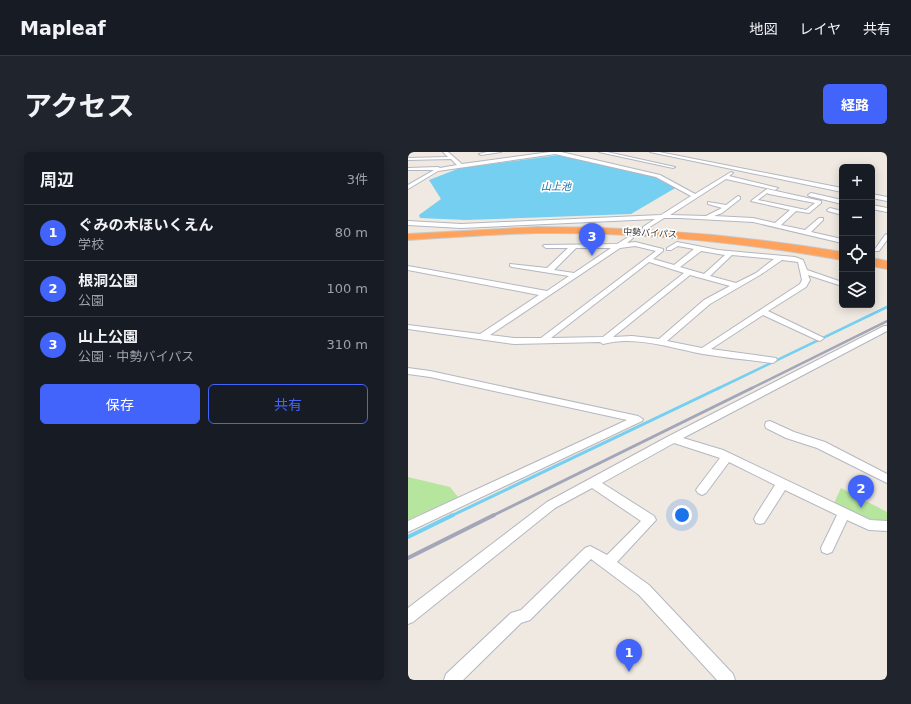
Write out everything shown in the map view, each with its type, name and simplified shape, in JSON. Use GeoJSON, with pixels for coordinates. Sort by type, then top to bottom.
{"type":"FeatureCollection","features":[{"type":"Feature","properties":{"kind":"highway"},"geometry":{"type":"LineString","coordinates":[[573,221],[570,224],[573,226],[653,230],[719,238]]}},
{"type":"Feature","properties":{"kind":"highway","name":"中勢バイパス"},"geometry":{"type":"LineString","coordinates":[[408,240],[536,230],[608,232],[719,238],[780,246],[839,257]]}},
{"type":"Feature","properties":{"kind":"highway"},"geometry":{"type":"LineString","coordinates":[[408,234],[488,234]]}},
{"type":"Feature","properties":{"kind":"highway"},"geometry":{"type":"LineString","coordinates":[[408,244],[488,234]]}},
{"type":"Feature","properties":{"kind":"highway","name":"中勢バイパス"},"geometry":{"type":"LineString","coordinates":[[408,237],[488,234],[559,234],[673,238],[779,248],[839,257]]}},
{"type":"Feature","properties":{"kind":"highway"},"geometry":{"type":"LineString","coordinates":[[646,247],[651,243],[660,241],[839,257]]}},
{"type":"Feature","properties":{"kind":"highway"},"geometry":{"type":"LineString","coordinates":[[875,262],[887,265]]}},
{"type":"Feature","properties":{"kind":"street"},"geometry":{"type":"LineString","coordinates":[[445,152],[461,166]]}},
{"type":"Feature","properties":{"kind":"street"},"geometry":{"type":"LineString","coordinates":[[479,153],[499,152]]}},
{"type":"Feature","properties":{"kind":"street"},"geometry":{"type":"LineString","coordinates":[[408,169],[444,168],[556,152],[656,176],[695,196]]}},
{"type":"Feature","properties":{"kind":"street"},"geometry":{"type":"LineString","coordinates":[[601,152],[673,167]]}},
{"type":"Feature","properties":{"kind":"street"},"geometry":{"type":"LineString","coordinates":[[652,152],[839,189]]}},
{"type":"Feature","properties":{"kind":"street"},"geometry":{"type":"LineString","coordinates":[[479,153],[491,162]]}},
{"type":"Feature","properties":{"kind":"street"},"geometry":{"type":"LineString","coordinates":[[408,159],[452,158]]}},
{"type":"Feature","properties":{"kind":"street"},"geometry":{"type":"LineString","coordinates":[[656,176],[688,159]]}},
{"type":"Feature","properties":{"kind":"street"},"geometry":{"type":"LineString","coordinates":[[408,187],[437,170],[444,168]]}},
{"type":"Feature","properties":{"kind":"street"},"geometry":{"type":"LineString","coordinates":[[645,228],[738,169]]}},
{"type":"Feature","properties":{"kind":"street"},"geometry":{"type":"LineString","coordinates":[[725,177],[839,201]]}},
{"type":"Feature","properties":{"kind":"street"},"geometry":{"type":"LineString","coordinates":[[408,179],[421,179]]}},
{"type":"Feature","properties":{"kind":"street"},"geometry":{"type":"LineString","coordinates":[[767,191],[819,202],[807,212],[794,210],[767,204],[754,201],[767,191]]}},
{"type":"Feature","properties":{"kind":"street"},"geometry":{"type":"LineString","coordinates":[[875,197],[887,199]]}},
{"type":"Feature","properties":{"kind":"street"},"geometry":{"type":"LineString","coordinates":[[705,217],[720,212],[738,198]]}},
{"type":"Feature","properties":{"kind":"street"},"geometry":{"type":"LineString","coordinates":[[710,203],[727,207]]}},
{"type":"Feature","properties":{"kind":"street"},"geometry":{"type":"LineString","coordinates":[[875,208],[887,210]]}},
{"type":"Feature","properties":{"kind":"street"},"geometry":{"type":"LineString","coordinates":[[776,226],[794,210]]}},
{"type":"Feature","properties":{"kind":"street"},"geometry":{"type":"LineString","coordinates":[[830,210],[839,212]]}},
{"type":"Feature","properties":{"kind":"street"},"geometry":{"type":"LineString","coordinates":[[408,223],[461,226],[662,217],[705,217],[752,220],[839,240]]}},
{"type":"Feature","properties":{"kind":"street"},"geometry":{"type":"LineString","coordinates":[[806,233],[820,219]]}},
{"type":"Feature","properties":{"kind":"street"},"geometry":{"type":"LineString","coordinates":[[887,236],[875,249],[887,252]]}},
{"type":"Feature","properties":{"kind":"street"},"geometry":{"type":"LineString","coordinates":[[408,268],[548,294],[630,238]]}},
{"type":"Feature","properties":{"kind":"street"},"geometry":{"type":"LineString","coordinates":[[542,341],[661,250],[635,244],[618,246],[546,246]]}},
{"type":"Feature","properties":{"kind":"street"},"geometry":{"type":"LineString","coordinates":[[669,249],[677,244],[732,253],[801,261],[805,272],[806,280],[803,285],[703,351]]}},
{"type":"Feature","properties":{"kind":"street"},"geometry":{"type":"LineString","coordinates":[[548,271],[574,246]]}},
{"type":"Feature","properties":{"kind":"street"},"geometry":{"type":"LineString","coordinates":[[675,268],[700,248]]}},
{"type":"Feature","properties":{"kind":"street"},"geometry":{"type":"LineString","coordinates":[[704,276],[732,253]]}},
{"type":"Feature","properties":{"kind":"street"},"geometry":{"type":"LineString","coordinates":[[661,342],[707,302],[758,274],[780,258]]}},
{"type":"Feature","properties":{"kind":"street"},"geometry":{"type":"LineString","coordinates":[[648,260],[737,286]]}},
{"type":"Feature","properties":{"kind":"street"},"geometry":{"type":"LineString","coordinates":[[512,265],[575,275]]}},
{"type":"Feature","properties":{"kind":"street"},"geometry":{"type":"LineString","coordinates":[[603,340],[689,272]]}},
{"type":"Feature","properties":{"kind":"street"},"geometry":{"type":"LineString","coordinates":[[805,272],[839,283]]}},
{"type":"Feature","properties":{"kind":"street"},"geometry":{"type":"LineString","coordinates":[[483,336],[545,293]]}},
{"type":"Feature","properties":{"kind":"street"},"geometry":{"type":"LineString","coordinates":[[763,312],[820,338]]}},
{"type":"Feature","properties":{"kind":"street"},"geometry":{"type":"LineString","coordinates":[[408,327],[514,341],[632,339],[661,342],[703,351],[773,360]]}},
{"type":"Feature","properties":{"kind":"street"},"geometry":{"type":"LineString","coordinates":[[408,617],[551,505],[887,328]]}},
{"type":"Feature","properties":{"kind":"street"},"geometry":{"type":"LineString","coordinates":[[408,371],[430,374],[638,418],[408,527]]}},
{"type":"Feature","properties":{"kind":"street"},"geometry":{"type":"LineString","coordinates":[[770,425],[790,435],[821,445],[887,479]]}},
{"type":"Feature","properties":{"kind":"street"},"geometry":{"type":"LineString","coordinates":[[674,439],[719,453],[869,525],[887,526]]}},
{"type":"Feature","properties":{"kind":"street"},"geometry":{"type":"LineString","coordinates":[[702,490],[726,457]]}},
{"type":"Feature","properties":{"kind":"street"},"geometry":{"type":"LineString","coordinates":[[593,483],[650,520],[608,563]]}},
{"type":"Feature","properties":{"kind":"street"},"geometry":{"type":"LineString","coordinates":[[760,519],[782,484]]}},
{"type":"Feature","properties":{"kind":"street"},"geometry":{"type":"LineString","coordinates":[[827,548],[844,513]]}},
{"type":"Feature","properties":{"kind":"street"},"geometry":{"type":"LineString","coordinates":[[452,680],[516,618],[525,615],[590,552],[608,563],[644,590],[727,680]]}},
{"type":"Feature","properties":{"kind":"green space"},"geometry":{"type":"Polygon","coordinates":[[[408,477],[450,487],[458,497],[408,520],[408,477]]]}},
{"type":"Feature","properties":{"kind":"green space"},"geometry":{"type":"Polygon","coordinates":[[[841,488],[887,512],[887,521],[869,519],[834,503],[841,488]]]}},
{"type":"Feature","properties":{"kind":"water","name":"山上池"},"geometry":{"type":"Polygon","coordinates":[[[559,155],[657,177],[677,187],[631,214],[466,220],[420,218],[419,215],[441,199],[429,180],[460,168],[559,155]]]}},
{"type":"Feature","properties":{"kind":"waterway"},"geometry":{"type":"LineString","coordinates":[[717,389],[887,307]]}},
{"type":"Feature","properties":{"kind":"waterway"},"geometry":{"type":"LineString","coordinates":[[451,516],[719,388]]}},
{"type":"Feature","properties":{"kind":"waterway"},"geometry":{"type":"LineString","coordinates":[[408,537],[453,515]]}},
{"type":"Feature","properties":{"kind":"railway"},"geometry":{"type":"LineString","coordinates":[[750,389],[887,321]]}},
{"type":"Feature","properties":{"kind":"railway"},"geometry":{"type":"LineString","coordinates":[[492,516],[752,388]]}},
{"type":"Feature","properties":{"kind":"railway"},"geometry":{"type":"LineString","coordinates":[[408,558],[492,516]]}},
{"type":"Feature","properties":{"kind":"place","name":"山上公園"},"geometry":{"type":"Point","coordinates":[592,256]}},
{"type":"Feature","properties":{"kind":"place","name":"根洞公園"},"geometry":{"type":"Point","coordinates":[861,508]}},
{"type":"Feature","properties":{"kind":"place","name":"ぐみの木ほいくえん"},"geometry":{"type":"Point","coordinates":[629,672]}}]}
